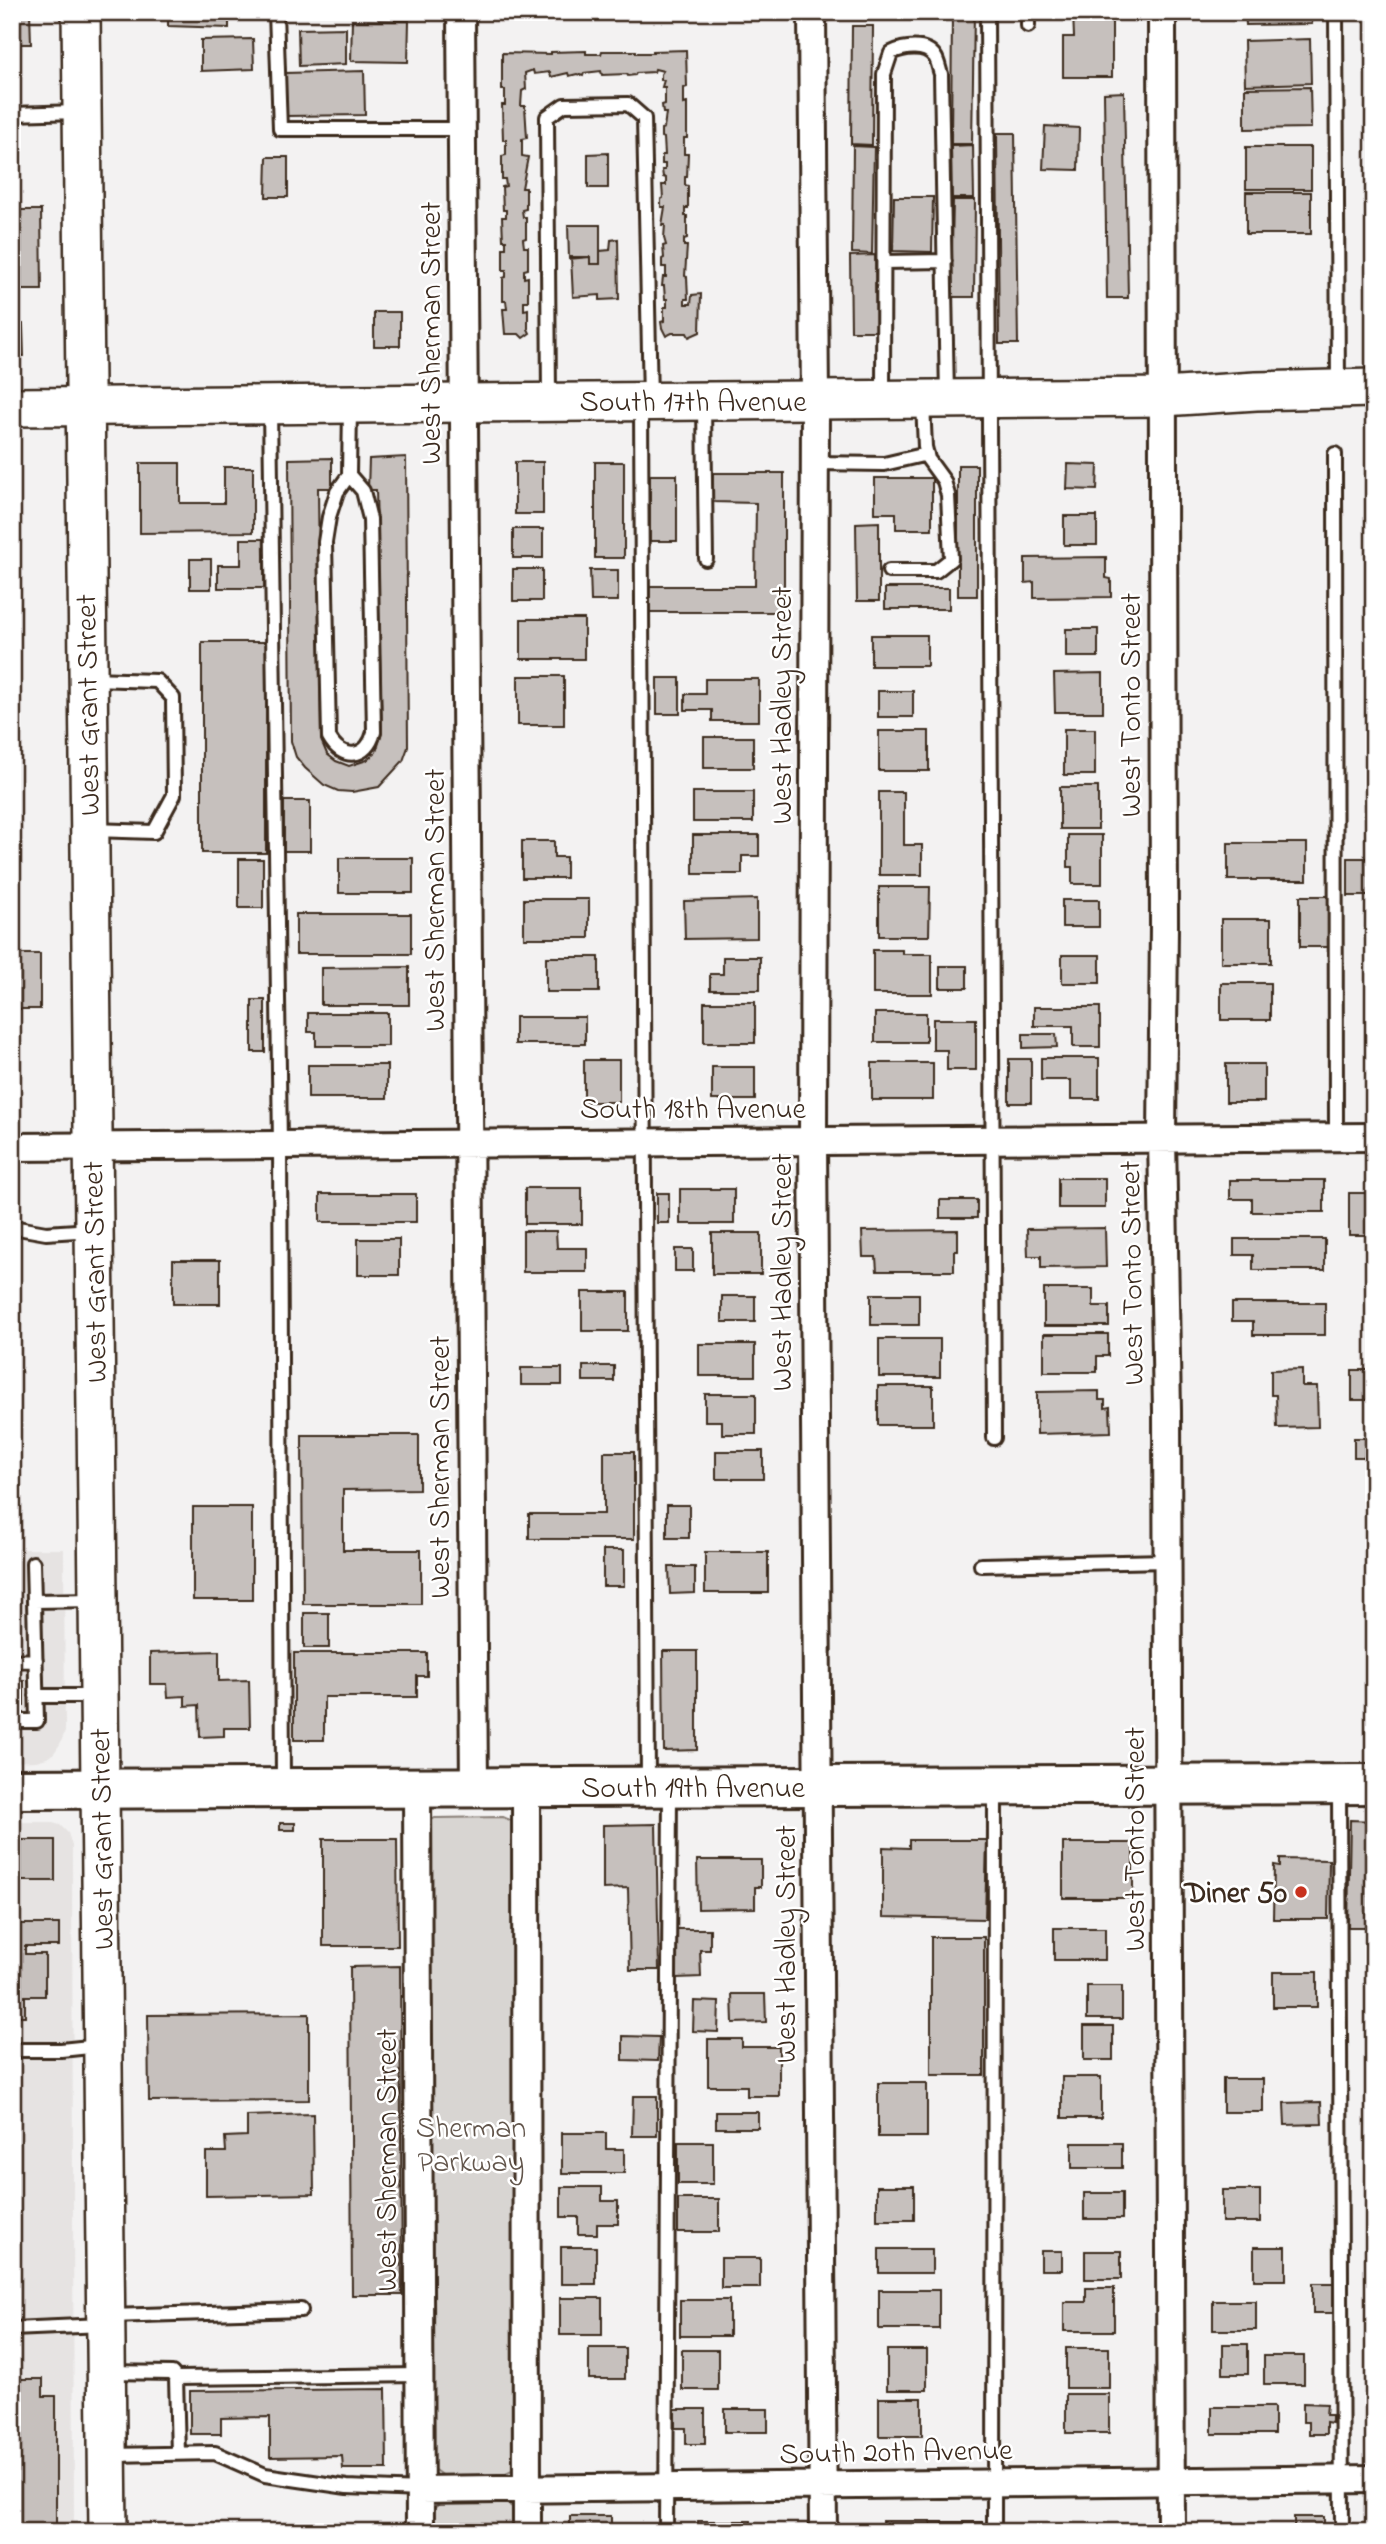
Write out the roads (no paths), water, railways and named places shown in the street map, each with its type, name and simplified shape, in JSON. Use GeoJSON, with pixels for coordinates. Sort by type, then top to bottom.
{"type":"FeatureCollection","features":[{"type":"Feature","properties":{"kind":"main road","name":"West Grant Street"},"geometry":{"type":"LineString","coordinates":[[81,12],[108,2532]]}},
{"type":"Feature","properties":{"kind":"main road","name":"South 17th Avenue"},"geometry":{"type":"LineString","coordinates":[[12,407],[1163,397],[1374,388]]}},
{"type":"Feature","properties":{"kind":"main road"},"geometry":{"type":"LineString","coordinates":[[1163,397],[1306,405],[1374,413]]}},
{"type":"Feature","properties":{"kind":"main road","name":"South 19th Avenue"},"geometry":{"type":"LineString","coordinates":[[12,1789],[1356,1784]]}},
{"type":"Feature","properties":{"kind":"street","name":"West Sherman Street"},"geometry":{"type":"LineString","coordinates":[[461,12],[474,1787]]}},
{"type":"Feature","properties":{"kind":"street","name":"West Hadley Street"},"geometry":{"type":"LineString","coordinates":[[812,12],[815,401],[813,1140],[823,2532]]}},
{"type":"Feature","properties":{"kind":"street","name":"West Tonto Street"},"geometry":{"type":"LineString","coordinates":[[1162,12],[1162,1138],[1167,1561],[1171,2532]]}},
{"type":"Feature","properties":{"kind":"street","name":"South 18th Avenue"},"geometry":{"type":"LineString","coordinates":[[12,1147],[1374,1138]]}},
{"type":"Feature","properties":{"kind":"street","name":"West Sherman Street"},"geometry":{"type":"LineString","coordinates":[[417,1787],[419,2532]]}},
{"type":"Feature","properties":{"kind":"street"},"geometry":{"type":"LineString","coordinates":[[526,1787],[527,2532]]}},
{"type":"Feature","properties":{"kind":"street","name":"South 20th Avenue"},"geometry":{"type":"LineString","coordinates":[[419,2490],[1374,2479]]}},
{"type":"Feature","properties":{"kind":"lane"},"geometry":{"type":"LineString","coordinates":[[276,12],[280,129],[462,129]]}},
{"type":"Feature","properties":{"kind":"lane"},"geometry":{"type":"LineString","coordinates":[[987,12],[993,1438]]}},
{"type":"Feature","properties":{"kind":"lane"},"geometry":{"type":"LineString","coordinates":[[1028,12],[1028,26]]}},
{"type":"Feature","properties":{"kind":"lane"},"geometry":{"type":"LineString","coordinates":[[1336,12],[1338,389]]}},
{"type":"Feature","properties":{"kind":"lane"},"geometry":{"type":"LineString","coordinates":[[883,400],[884,74],[891,53],[900,48],[919,47],[936,57],[941,74],[945,261],[935,399],[927,454],[944,481],[948,495],[951,559],[936,571],[889,571]]}},
{"type":"Feature","properties":{"kind":"lane"},"geometry":{"type":"LineString","coordinates":[[549,402],[548,117],[564,105],[628,104],[645,118],[644,1142],[659,1787],[666,2532]]}},
{"type":"Feature","properties":{"kind":"lane"},"geometry":{"type":"LineString","coordinates":[[12,114],[82,112]]}},
{"type":"Feature","properties":{"kind":"lane"},"geometry":{"type":"LineString","coordinates":[[884,262],[945,261]]}},
{"type":"Feature","properties":{"kind":"lane"},"geometry":{"type":"LineString","coordinates":[[704,401],[706,559]]}},
{"type":"Feature","properties":{"kind":"lane"},"geometry":{"type":"LineString","coordinates":[[349,475],[363,491],[370,519],[374,732],[371,745],[361,753],[346,753],[335,748],[329,737],[325,542],[329,516],[337,492],[349,475],[350,403]]}},
{"type":"Feature","properties":{"kind":"lane"},"geometry":{"type":"LineString","coordinates":[[270,404],[280,1144],[283,1788]]}},
{"type":"Feature","properties":{"kind":"lane"},"geometry":{"type":"LineString","coordinates":[[815,463],[884,464],[927,454]]}},
{"type":"Feature","properties":{"kind":"lane"},"geometry":{"type":"LineString","coordinates":[[1335,454],[1336,1138]]}},
{"type":"Feature","properties":{"kind":"lane"},"geometry":{"type":"LineString","coordinates":[[87,679],[157,681],[173,698],[174,795],[154,832],[89,830]]}},
{"type":"Feature","properties":{"kind":"lane"},"geometry":{"type":"LineString","coordinates":[[12,1227],[46,1233],[93,1230]]}},
{"type":"Feature","properties":{"kind":"lane"},"geometry":{"type":"LineString","coordinates":[[981,1565],[1167,1561]]}},
{"type":"Feature","properties":{"kind":"lane"},"geometry":{"type":"LineString","coordinates":[[12,1721],[37,1721],[33,1563]]}},
{"type":"Feature","properties":{"kind":"lane"},"geometry":{"type":"LineString","coordinates":[[34,1601],[98,1600]]}},
{"type":"Feature","properties":{"kind":"lane"},"geometry":{"type":"LineString","coordinates":[[12,1661],[36,1660]]}},
{"type":"Feature","properties":{"kind":"lane"},"geometry":{"type":"LineString","coordinates":[[36,1696],[100,1696]]}},
{"type":"Feature","properties":{"kind":"lane"},"geometry":{"type":"LineString","coordinates":[[1342,2532],[1356,1784]]}},
{"type":"Feature","properties":{"kind":"lane"},"geometry":{"type":"LineString","coordinates":[[993,2532],[995,1786]]}},
{"type":"Feature","properties":{"kind":"lane"},"geometry":{"type":"LineString","coordinates":[[12,2050],[61,2050],[104,2046]]}},
{"type":"Feature","properties":{"kind":"lane"},"geometry":{"type":"LineString","coordinates":[[12,2329],[106,2320],[302,2310]]}},
{"type":"Feature","properties":{"kind":"lane"},"geometry":{"type":"LineString","coordinates":[[107,2372],[172,2373],[176,2378],[178,2454]]}},
{"type":"Feature","properties":{"kind":"lane"},"geometry":{"type":"LineString","coordinates":[[176,2378],[419,2375]]}},
{"type":"Feature","properties":{"kind":"lane"},"geometry":{"type":"LineString","coordinates":[[108,2455],[215,2453],[265,2475],[348,2487],[419,2490]]}},
{"type":"Feature","properties":{"kind":"place","name":"Diner 50"},"geometry":{"type":"Point","coordinates":[1301,1892]}},
{"type":"Feature","properties":{"kind":"park label","name":"Sherman Parkway"},"geometry":{"type":"Point","coordinates":[471,2144]}}]}
